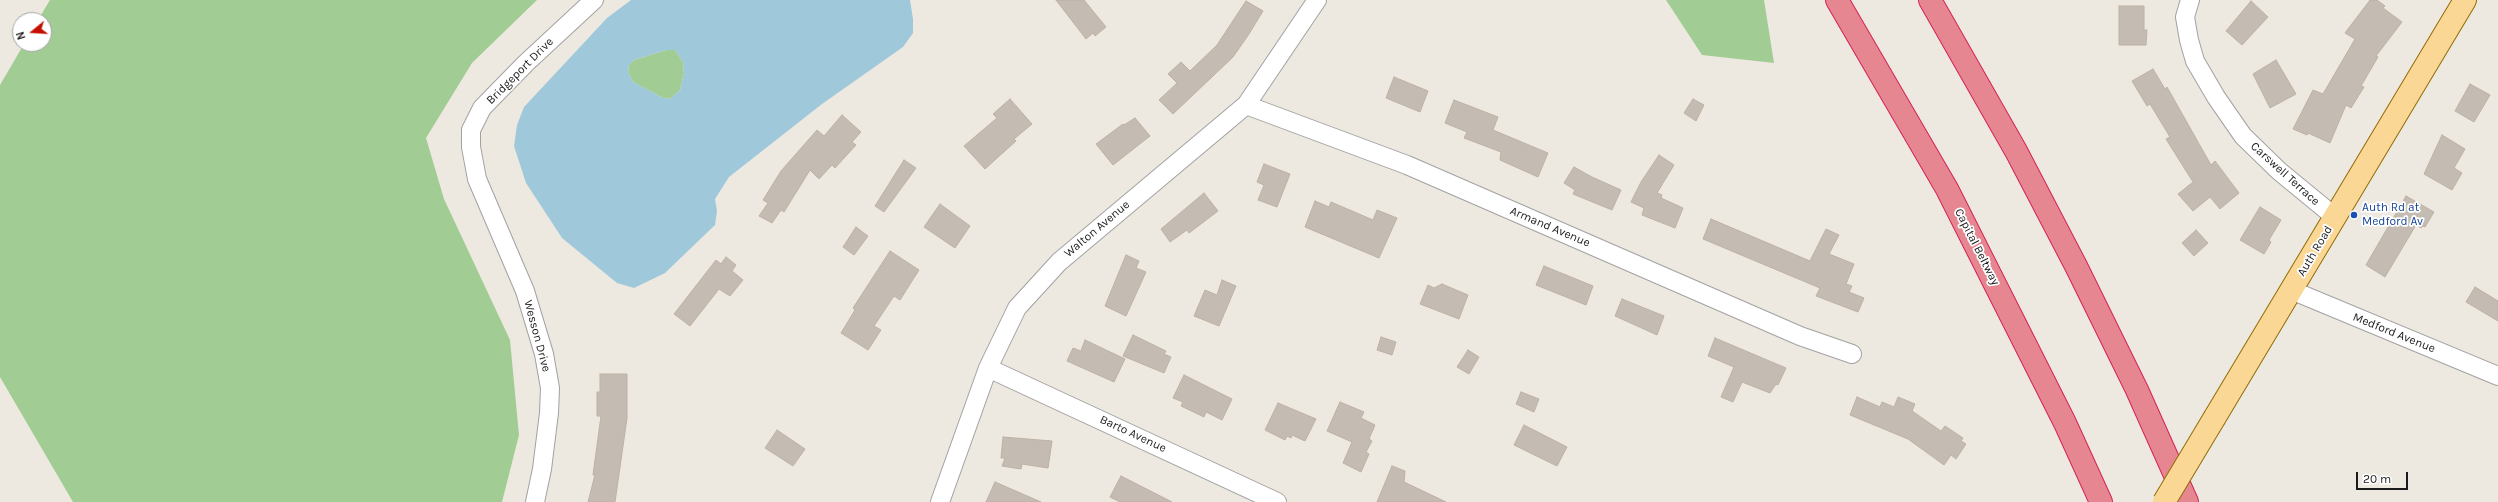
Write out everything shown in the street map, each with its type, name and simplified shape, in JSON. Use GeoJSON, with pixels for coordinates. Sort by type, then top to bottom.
{"type":"FeatureCollection","features":[{"type":"Feature","properties":{"kind":"highway","name":"Capital Beltway"},"geometry":{"type":"LineString","coordinates":[[1837,0],[1947,189],[2065,423],[2101,502]]}},
{"type":"Feature","properties":{"kind":"highway"},"geometry":{"type":"LineString","coordinates":[[1930,0],[2016,151],[2076,266],[2137,390],[2187,502]]}},
{"type":"Feature","properties":{"kind":"main road","name":"Auth Road"},"geometry":{"type":"LineString","coordinates":[[2164,502],[2465,0]]}},
{"type":"Feature","properties":{"kind":"street","name":"Bridgeport Drive"},"geometry":{"type":"LineString","coordinates":[[477,179],[471,147],[471,130],[482,108],[526,63],[594,0]]}},
{"type":"Feature","properties":{"kind":"street","name":"Walton Avenue"},"geometry":{"type":"LineString","coordinates":[[940,502],[988,368],[1017,308],[1058,262],[1246,105],[1317,0]]}},
{"type":"Feature","properties":{"kind":"street","name":"Carswell Terrace"},"geometry":{"type":"LineString","coordinates":[[2190,0],[2185,17],[2189,40],[2195,61],[2216,97],[2244,136],[2278,171],[2335,217]]}},
{"type":"Feature","properties":{"kind":"street","name":"Armand Avenue"},"geometry":{"type":"LineString","coordinates":[[1246,105],[1407,165],[1800,336],[1852,354]]}},
{"type":"Feature","properties":{"kind":"street","name":"Wesson Drive"},"geometry":{"type":"LineString","coordinates":[[477,179],[525,291],[544,354],[550,388],[549,413],[542,469],[535,502]]}},
{"type":"Feature","properties":{"kind":"street","name":"Medford Avenue"},"geometry":{"type":"LineString","coordinates":[[2291,290],[2498,376]]}},
{"type":"Feature","properties":{"kind":"street","name":"Barto Avenue"},"geometry":{"type":"LineString","coordinates":[[988,368],[1277,502]]}},
{"type":"Feature","properties":{"kind":"green space"},"geometry":{"type":"Polygon","coordinates":[[[50,0],[537,0],[472,63],[426,138],[444,199],[510,340],[519,435],[502,502],[73,502],[0,377],[0,85],[19,52],[52,52],[52,12],[43,12],[50,0]]]}},
{"type":"Feature","properties":{"kind":"green space"},"geometry":{"type":"Polygon","coordinates":[[[1666,0],[1764,0],[1774,63],[1702,55],[1666,0]]]}},
{"type":"Feature","properties":{"kind":"green space"},"geometry":{"type":"Polygon","coordinates":[[[666,50],[675,50],[683,62],[684,73],[680,90],[670,99],[663,98],[633,82],[628,72],[629,65],[634,60],[666,50]]]}},
{"type":"Feature","properties":{"kind":"water"},"geometry":{"type":"Polygon","coordinates":[[[631,0],[910,0],[913,19],[913,33],[903,47],[822,104],[729,177],[715,199],[717,211],[715,225],[665,273],[634,288],[617,283],[562,238],[526,183],[514,146],[517,125],[524,107],[607,18],[631,0]],[[666,50],[634,60],[629,65],[628,72],[633,82],[663,98],[670,99],[680,90],[684,73],[683,62],[675,50],[666,50]]]}},
{"type":"Feature","properties":{"kind":"building"},"geometry":{"type":"Polygon","coordinates":[[[1056,0],[1084,0],[1106,27],[1095,36],[1093,33],[1086,39],[1056,0]]]}},
{"type":"Feature","properties":{"kind":"building"},"geometry":{"type":"Polygon","coordinates":[[[2370,0],[2377,0],[2385,6],[2383,8],[2402,22],[2376,56],[2378,57],[2361,86],[2364,87],[2351,108],[2346,105],[2330,143],[2308,133],[2307,135],[2293,129],[2313,90],[2323,94],[2355,39],[2345,33],[2370,0]]]}},
{"type":"Feature","properties":{"kind":"building"},"geometry":{"type":"Polygon","coordinates":[[[1246,1],[1263,11],[1249,34],[1233,57],[1173,114],[1159,100],[1177,83],[1168,74],[1181,62],[1190,71],[1217,45],[1246,1]]]}},
{"type":"Feature","properties":{"kind":"building"},"geometry":{"type":"Polygon","coordinates":[[[2251,1],[2268,17],[2242,45],[2226,31],[2251,1]]]}},
{"type":"Feature","properties":{"kind":"building"},"geometry":{"type":"Polygon","coordinates":[[[2119,6],[2144,6],[2144,30],[2147,30],[2146,45],[2119,45],[2119,6]]]}},
{"type":"Feature","properties":{"kind":"building"},"geometry":{"type":"Polygon","coordinates":[[[2276,60],[2296,94],[2270,108],[2253,74],[2276,60]]]}},
{"type":"Feature","properties":{"kind":"building"},"geometry":{"type":"Polygon","coordinates":[[[2153,69],[2165,89],[2167,87],[2211,165],[2215,161],[2239,193],[2220,209],[2210,197],[2193,211],[2178,194],[2193,182],[2166,139],[2170,137],[2150,104],[2147,106],[2132,81],[2153,69]]]}},
{"type":"Feature","properties":{"kind":"building"},"geometry":{"type":"Polygon","coordinates":[[[1394,77],[1428,91],[1420,112],[1386,98],[1394,77]]]}},
{"type":"Feature","properties":{"kind":"building"},"geometry":{"type":"Polygon","coordinates":[[[2470,84],[2490,95],[2474,122],[2455,111],[2470,84]]]}},
{"type":"Feature","properties":{"kind":"building"},"geometry":{"type":"Polygon","coordinates":[[[1010,99],[1032,124],[1014,139],[1016,141],[985,169],[964,146],[997,118],[993,114],[1010,99]]]}},
{"type":"Feature","properties":{"kind":"building"},"geometry":{"type":"Polygon","coordinates":[[[1693,99],[1704,105],[1696,121],[1684,113],[1693,99]]]}},
{"type":"Feature","properties":{"kind":"building"},"geometry":{"type":"Polygon","coordinates":[[[1454,100],[1498,117],[1493,130],[1548,153],[1538,177],[1500,160],[1501,152],[1464,138],[1467,132],[1445,123],[1454,100]]]}},
{"type":"Feature","properties":{"kind":"building"},"geometry":{"type":"Polygon","coordinates":[[[842,115],[861,132],[852,142],[856,145],[835,168],[832,165],[819,179],[810,170],[784,212],[781,210],[772,223],[759,216],[768,203],[763,200],[781,171],[817,130],[824,136],[842,115]]]}},
{"type":"Feature","properties":{"kind":"building"},"geometry":{"type":"Polygon","coordinates":[[[1135,118],[1150,136],[1113,165],[1096,144],[1123,124],[1124,125],[1135,118]]]}},
{"type":"Feature","properties":{"kind":"building"},"geometry":{"type":"Polygon","coordinates":[[[2442,135],[2465,149],[2454,168],[2462,173],[2452,190],[2424,174],[2442,135]]]}},
{"type":"Feature","properties":{"kind":"building"},"geometry":{"type":"Polygon","coordinates":[[[1659,155],[1674,165],[1657,193],[1662,195],[1661,198],[1683,208],[1675,228],[1642,215],[1644,208],[1631,202],[1641,182],[1659,155]]]}},
{"type":"Feature","properties":{"kind":"building"},"geometry":{"type":"Polygon","coordinates":[[[904,160],[916,168],[884,212],[875,206],[904,160]]]}},
{"type":"Feature","properties":{"kind":"building"},"geometry":{"type":"Polygon","coordinates":[[[1264,164],[1290,174],[1277,207],[1258,200],[1264,185],[1257,182],[1264,164]]]}},
{"type":"Feature","properties":{"kind":"building"},"geometry":{"type":"Polygon","coordinates":[[[1574,167],[1621,190],[1612,210],[1573,194],[1575,190],[1564,183],[1574,167]]]}},
{"type":"Feature","properties":{"kind":"building"},"geometry":{"type":"Polygon","coordinates":[[[1204,193],[1218,211],[1189,233],[1187,230],[1170,242],[1161,229],[1204,193]]]}},
{"type":"Feature","properties":{"kind":"building"},"geometry":{"type":"Polygon","coordinates":[[[2406,196],[2434,212],[2425,227],[2423,226],[2421,228],[2416,225],[2385,277],[2366,265],[2406,196]]]}},
{"type":"Feature","properties":{"kind":"building"},"geometry":{"type":"Polygon","coordinates":[[[1315,201],[1329,207],[1331,202],[1373,220],[1377,210],[1397,218],[1379,258],[1305,227],[1315,201]]]}},
{"type":"Feature","properties":{"kind":"building"},"geometry":{"type":"Polygon","coordinates":[[[940,204],[970,226],[955,248],[924,227],[940,204]]]}},
{"type":"Feature","properties":{"kind":"building"},"geometry":{"type":"Polygon","coordinates":[[[2260,207],[2281,220],[2269,240],[2271,242],[2264,254],[2240,240],[2260,207]]]}},
{"type":"Feature","properties":{"kind":"building"},"geometry":{"type":"Polygon","coordinates":[[[1711,219],[1810,261],[1826,229],[1839,235],[1829,254],[1854,264],[1846,284],[1852,286],[1849,292],[1864,298],[1858,312],[1816,296],[1820,288],[1703,239],[1711,219]]]}},
{"type":"Feature","properties":{"kind":"building"},"geometry":{"type":"Polygon","coordinates":[[[856,227],[868,236],[854,255],[843,247],[856,227]]]}},
{"type":"Feature","properties":{"kind":"building"},"geometry":{"type":"Polygon","coordinates":[[[2196,230],[2208,243],[2194,256],[2182,243],[2196,230]]]}},
{"type":"Feature","properties":{"kind":"building"},"geometry":{"type":"Polygon","coordinates":[[[890,251],[919,270],[900,300],[894,296],[874,326],[881,330],[868,350],[841,333],[855,310],[853,308],[890,251]]]}},
{"type":"Feature","properties":{"kind":"building"},"geometry":{"type":"Polygon","coordinates":[[[1126,255],[1139,261],[1136,268],[1146,272],[1126,316],[1105,306],[1126,255]]]}},
{"type":"Feature","properties":{"kind":"building"},"geometry":{"type":"Polygon","coordinates":[[[726,257],[736,265],[732,271],[743,280],[730,296],[719,289],[690,326],[674,314],[716,260],[721,264],[726,257]]]}},
{"type":"Feature","properties":{"kind":"building"},"geometry":{"type":"Polygon","coordinates":[[[1544,266],[1593,286],[1586,305],[1536,285],[1544,266]]]}},
{"type":"Feature","properties":{"kind":"building"},"geometry":{"type":"Polygon","coordinates":[[[1222,280],[1236,286],[1219,326],[1194,316],[1205,290],[1217,295],[1222,280]]]}},
{"type":"Feature","properties":{"kind":"building"},"geometry":{"type":"Polygon","coordinates":[[[1442,284],[1468,295],[1459,319],[1420,304],[1428,285],[1434,288],[1442,284]]]}},
{"type":"Feature","properties":{"kind":"building"},"geometry":{"type":"Polygon","coordinates":[[[2475,287],[2498,301],[2498,321],[2466,302],[2475,287]]]}},
{"type":"Feature","properties":{"kind":"building"},"geometry":{"type":"Polygon","coordinates":[[[1622,299],[1664,316],[1657,335],[1615,316],[1622,299]]]}},
{"type":"Feature","properties":{"kind":"building"},"geometry":{"type":"Polygon","coordinates":[[[1133,335],[1166,351],[1164,354],[1171,357],[1164,373],[1123,356],[1133,335]]]}},
{"type":"Feature","properties":{"kind":"building"},"geometry":{"type":"Polygon","coordinates":[[[1381,337],[1396,342],[1392,355],[1377,350],[1381,337]]]}},
{"type":"Feature","properties":{"kind":"building"},"geometry":{"type":"Polygon","coordinates":[[[1715,338],[1786,368],[1778,385],[1776,384],[1770,393],[1742,382],[1733,402],[1721,397],[1734,367],[1708,356],[1715,338]]]}},
{"type":"Feature","properties":{"kind":"building"},"geometry":{"type":"Polygon","coordinates":[[[1085,340],[1125,359],[1114,382],[1067,361],[1073,348],[1081,351],[1085,340]]]}},
{"type":"Feature","properties":{"kind":"building"},"geometry":{"type":"Polygon","coordinates":[[[1468,350],[1479,357],[1469,374],[1457,367],[1468,350]]]}},
{"type":"Feature","properties":{"kind":"building"},"geometry":{"type":"Polygon","coordinates":[[[600,374],[627,374],[627,418],[615,502],[588,502],[595,475],[593,475],[601,416],[597,416],[597,392],[600,392],[600,374]]]}},
{"type":"Feature","properties":{"kind":"building"},"geometry":{"type":"Polygon","coordinates":[[[1184,375],[1232,399],[1222,420],[1206,412],[1204,417],[1181,406],[1183,402],[1173,398],[1184,375]]]}},
{"type":"Feature","properties":{"kind":"building"},"geometry":{"type":"Polygon","coordinates":[[[1521,392],[1539,399],[1534,412],[1516,404],[1521,392]]]}},
{"type":"Feature","properties":{"kind":"building"},"geometry":{"type":"Polygon","coordinates":[[[1857,397],[1880,407],[1882,402],[1894,407],[1898,397],[1915,404],[1912,411],[1941,431],[1945,426],[1963,438],[1961,441],[1966,444],[1956,459],[1951,455],[1944,465],[1908,439],[1850,415],[1857,397]]]}},
{"type":"Feature","properties":{"kind":"building"},"geometry":{"type":"Polygon","coordinates":[[[1340,402],[1364,412],[1361,418],[1375,425],[1369,439],[1372,441],[1366,452],[1369,454],[1361,472],[1343,463],[1352,442],[1327,431],[1340,402]]]}},
{"type":"Feature","properties":{"kind":"building"},"geometry":{"type":"Polygon","coordinates":[[[1278,403],[1316,419],[1305,441],[1292,435],[1291,438],[1287,436],[1285,440],[1265,430],[1278,403]]]}},
{"type":"Feature","properties":{"kind":"building"},"geometry":{"type":"Polygon","coordinates":[[[1524,425],[1567,447],[1557,466],[1514,445],[1524,425]]]}},
{"type":"Feature","properties":{"kind":"building"},"geometry":{"type":"Polygon","coordinates":[[[777,430],[805,449],[793,466],[765,448],[777,430]]]}},
{"type":"Feature","properties":{"kind":"building"},"geometry":{"type":"Polygon","coordinates":[[[1003,437],[1052,441],[1048,468],[1022,464],[1021,469],[1002,466],[1005,458],[1001,458],[1003,437]]]}},
{"type":"Feature","properties":{"kind":"building"},"geometry":{"type":"Polygon","coordinates":[[[1392,466],[1405,471],[1404,482],[1446,502],[1377,502],[1392,466]]]}},
{"type":"Feature","properties":{"kind":"building"},"geometry":{"type":"Polygon","coordinates":[[[1121,476],[1172,502],[1120,502],[1110,497],[1121,476]]]}},
{"type":"Feature","properties":{"kind":"building"},"geometry":{"type":"Polygon","coordinates":[[[995,482],[1041,502],[986,502],[995,482]]]}},
{"type":"Feature","properties":{"kind":"place","name":"Auth Rd at Medford Av"},"geometry":{"type":"Point","coordinates":[2354,215]}}]}
